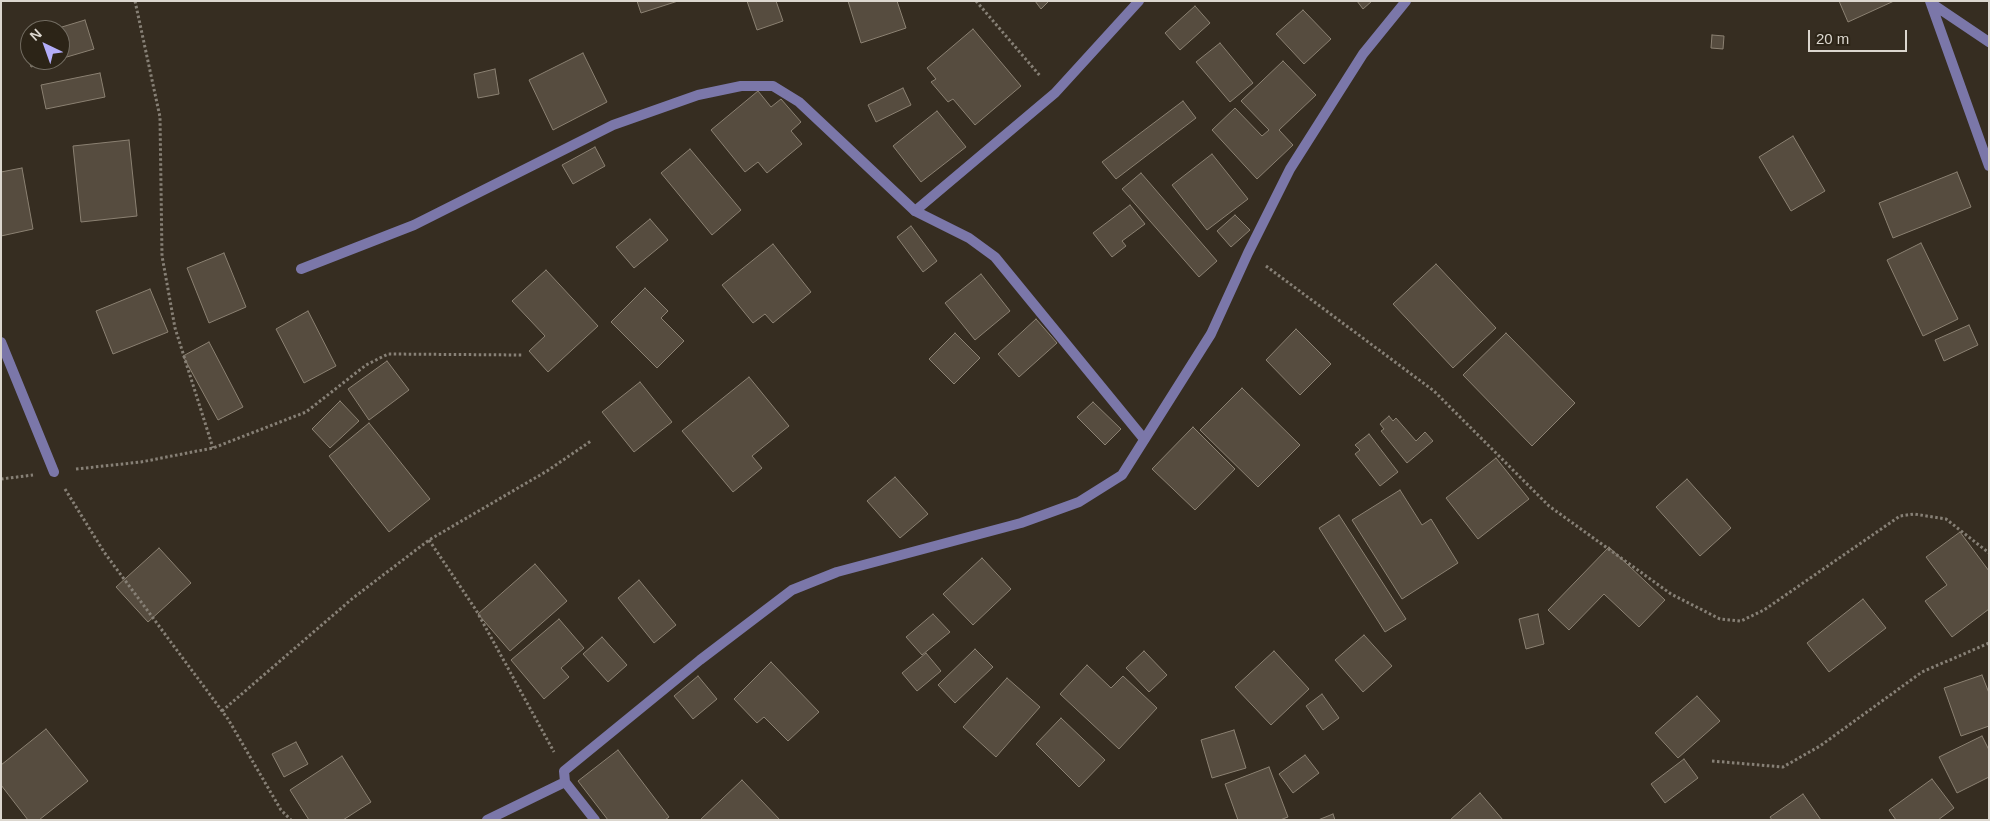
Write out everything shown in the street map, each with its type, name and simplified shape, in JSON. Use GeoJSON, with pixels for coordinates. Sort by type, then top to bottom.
{"type":"FeatureCollection","features":[{"type":"Feature","properties":{"kind":"street"},"geometry":{"type":"LineString","coordinates":[[915,211],[1055,93],[1139,1]]}},
{"type":"Feature","properties":{"kind":"street"},"geometry":{"type":"LineString","coordinates":[[595,820],[565,782],[564,771],[700,660],[792,590],[837,572],[1021,524],[1079,502],[1122,475],[1211,334],[1248,253],[1290,169],[1363,54],[1406,1]]}},
{"type":"Feature","properties":{"kind":"street"},"geometry":{"type":"LineString","coordinates":[[1930,2],[1989,42]]}},
{"type":"Feature","properties":{"kind":"street"},"geometry":{"type":"LineString","coordinates":[[1930,2],[1989,166]]}},
{"type":"Feature","properties":{"kind":"street"},"geometry":{"type":"LineString","coordinates":[[301,270],[414,225],[613,124],[698,95],[741,86],[773,86],[798,102],[915,211],[969,238],[995,257],[1144,440]]}},
{"type":"Feature","properties":{"kind":"street"},"geometry":{"type":"LineString","coordinates":[[1,342],[54,472]]}},
{"type":"Feature","properties":{"kind":"street"},"geometry":{"type":"LineString","coordinates":[[487,820],[565,782]]}},
{"type":"Feature","properties":{"kind":"path"},"geometry":{"type":"LineString","coordinates":[[135,1],[160,117],[162,256],[175,328],[213,448]]}},
{"type":"Feature","properties":{"kind":"path"},"geometry":{"type":"LineString","coordinates":[[976,1],[1055,93]]}},
{"type":"Feature","properties":{"kind":"path"},"geometry":{"type":"LineString","coordinates":[[1248,253],[1434,391],[1549,506],[1670,594],[1720,619],[1741,621],[1764,610],[1900,516],[1914,514],[1946,520],[1989,553]]}},
{"type":"Feature","properties":{"kind":"path"},"geometry":{"type":"LineString","coordinates":[[1,479],[141,462],[213,448],[306,412],[366,365],[388,354],[522,355]]}},
{"type":"Feature","properties":{"kind":"path"},"geometry":{"type":"LineString","coordinates":[[222,711],[353,598],[429,540],[547,472],[591,440]]}},
{"type":"Feature","properties":{"kind":"path"},"geometry":{"type":"LineString","coordinates":[[54,472],[104,552],[222,711],[281,810],[291,820]]}},
{"type":"Feature","properties":{"kind":"path"},"geometry":{"type":"LineString","coordinates":[[429,540],[476,610],[564,771]]}},
{"type":"Feature","properties":{"kind":"path"},"geometry":{"type":"LineString","coordinates":[[1712,761],[1783,767],[1820,746],[1922,672],[1989,643]]}},
{"type":"Feature","properties":{"kind":"building"},"geometry":{"type":"Polygon","coordinates":[[[637,1],[678,1],[641,13],[637,1]]]}},
{"type":"Feature","properties":{"kind":"building"},"geometry":{"type":"Polygon","coordinates":[[[747,1],[776,1],[783,21],[757,30],[747,1]]]}},
{"type":"Feature","properties":{"kind":"building"},"geometry":{"type":"Polygon","coordinates":[[[848,1],[897,1],[906,28],[861,43],[848,1]]]}},
{"type":"Feature","properties":{"kind":"building"},"geometry":{"type":"Polygon","coordinates":[[[1035,1],[1049,1],[1041,9],[1035,1]]]}},
{"type":"Feature","properties":{"kind":"building"},"geometry":{"type":"Polygon","coordinates":[[[1357,1],[1372,1],[1363,9],[1357,1]]]}},
{"type":"Feature","properties":{"kind":"building"},"geometry":{"type":"Polygon","coordinates":[[[1839,1],[1894,1],[1848,22],[1839,1]]]}},
{"type":"Feature","properties":{"kind":"building"},"geometry":{"type":"Polygon","coordinates":[[[1195,6],[1210,23],[1180,50],[1165,33],[1195,6]]]}},
{"type":"Feature","properties":{"kind":"building"},"geometry":{"type":"Polygon","coordinates":[[[1303,10],[1331,39],[1304,64],[1276,34],[1303,10]]]}},
{"type":"Feature","properties":{"kind":"building"},"geometry":{"type":"Polygon","coordinates":[[[85,20],[94,49],[70,56],[70,25],[85,20]]]}},
{"type":"Feature","properties":{"kind":"building"},"geometry":{"type":"Polygon","coordinates":[[[973,29],[1021,86],[975,125],[953,99],[948,102],[931,82],[936,79],[927,68],[973,29]]]}},
{"type":"Feature","properties":{"kind":"building"},"geometry":{"type":"Polygon","coordinates":[[[1712,35],[1724,36],[1723,49],[1711,48],[1712,35]]]}},
{"type":"Feature","properties":{"kind":"building"},"geometry":{"type":"Polygon","coordinates":[[[1220,43],[1253,83],[1230,102],[1196,62],[1220,43]]]}},
{"type":"Feature","properties":{"kind":"building"},"geometry":{"type":"Polygon","coordinates":[[[583,53],[607,102],[553,130],[529,80],[583,53]]]}},
{"type":"Feature","properties":{"kind":"building"},"geometry":{"type":"Polygon","coordinates":[[[1283,61],[1316,95],[1279,130],[1293,145],[1257,179],[1212,130],[1235,108],[1262,136],[1269,130],[1241,101],[1283,61]]]}},
{"type":"Feature","properties":{"kind":"building"},"geometry":{"type":"Polygon","coordinates":[[[495,69],[499,94],[478,98],[474,74],[495,69]]]}},
{"type":"Feature","properties":{"kind":"building"},"geometry":{"type":"Polygon","coordinates":[[[100,73],[105,97],[46,109],[41,85],[100,73]]]}},
{"type":"Feature","properties":{"kind":"building"},"geometry":{"type":"Polygon","coordinates":[[[903,88],[911,105],[876,122],[868,105],[903,88]]]}},
{"type":"Feature","properties":{"kind":"building"},"geometry":{"type":"Polygon","coordinates":[[[758,91],[771,107],[781,99],[801,122],[791,131],[802,144],[767,173],[758,162],[745,172],[711,130],[758,91]]]}},
{"type":"Feature","properties":{"kind":"building"},"geometry":{"type":"Polygon","coordinates":[[[1183,101],[1196,118],[1116,179],[1102,162],[1183,101]]]}},
{"type":"Feature","properties":{"kind":"building"},"geometry":{"type":"Polygon","coordinates":[[[937,111],[966,147],[921,182],[893,146],[937,111]]]}},
{"type":"Feature","properties":{"kind":"building"},"geometry":{"type":"Polygon","coordinates":[[[1793,136],[1825,191],[1791,211],[1759,157],[1793,136]]]}},
{"type":"Feature","properties":{"kind":"building"},"geometry":{"type":"Polygon","coordinates":[[[129,140],[137,216],[81,222],[73,146],[129,140]]]}},
{"type":"Feature","properties":{"kind":"building"},"geometry":{"type":"Polygon","coordinates":[[[595,147],[605,166],[573,184],[562,165],[595,147]]]}},
{"type":"Feature","properties":{"kind":"building"},"geometry":{"type":"Polygon","coordinates":[[[690,149],[741,210],[712,235],[661,173],[690,149]]]}},
{"type":"Feature","properties":{"kind":"building"},"geometry":{"type":"Polygon","coordinates":[[[1212,154],[1248,199],[1207,230],[1172,185],[1212,154]]]}},
{"type":"Feature","properties":{"kind":"building"},"geometry":{"type":"Polygon","coordinates":[[[22,168],[33,229],[1,236],[1,172],[22,168]]]}},
{"type":"Feature","properties":{"kind":"building"},"geometry":{"type":"Polygon","coordinates":[[[1957,172],[1971,207],[1893,238],[1879,203],[1957,172]]]}},
{"type":"Feature","properties":{"kind":"building"},"geometry":{"type":"Polygon","coordinates":[[[1141,173],[1217,261],[1199,277],[1122,189],[1141,173]]]}},
{"type":"Feature","properties":{"kind":"building"},"geometry":{"type":"Polygon","coordinates":[[[1130,205],[1145,224],[1122,241],[1126,246],[1112,257],[1093,233],[1130,205]]]}},
{"type":"Feature","properties":{"kind":"building"},"geometry":{"type":"Polygon","coordinates":[[[1235,215],[1250,230],[1231,247],[1217,231],[1235,215]]]}},
{"type":"Feature","properties":{"kind":"building"},"geometry":{"type":"Polygon","coordinates":[[[650,219],[668,240],[634,268],[616,247],[650,219]]]}},
{"type":"Feature","properties":{"kind":"building"},"geometry":{"type":"Polygon","coordinates":[[[911,226],[937,261],[923,272],[897,237],[911,226]]]}},
{"type":"Feature","properties":{"kind":"building"},"geometry":{"type":"Polygon","coordinates":[[[1921,243],[1958,319],[1923,336],[1887,260],[1921,243]]]}},
{"type":"Feature","properties":{"kind":"building"},"geometry":{"type":"Polygon","coordinates":[[[773,244],[811,292],[773,323],[765,314],[753,323],[722,285],[773,244]]]}},
{"type":"Feature","properties":{"kind":"building"},"geometry":{"type":"Polygon","coordinates":[[[224,253],[246,307],[209,323],[187,268],[224,253]]]}},
{"type":"Feature","properties":{"kind":"building"},"geometry":{"type":"Polygon","coordinates":[[[1436,264],[1496,328],[1453,368],[1393,304],[1436,264]]]}},
{"type":"Feature","properties":{"kind":"building"},"geometry":{"type":"Polygon","coordinates":[[[546,270],[598,326],[548,372],[529,351],[545,336],[512,301],[546,270]]]}},
{"type":"Feature","properties":{"kind":"building"},"geometry":{"type":"Polygon","coordinates":[[[981,274],[1010,311],[975,340],[945,303],[981,274]]]}},
{"type":"Feature","properties":{"kind":"building"},"geometry":{"type":"Polygon","coordinates":[[[645,288],[668,311],[661,318],[684,341],[657,368],[611,322],[645,288]]]}},
{"type":"Feature","properties":{"kind":"building"},"geometry":{"type":"Polygon","coordinates":[[[150,289],[168,332],[113,354],[96,311],[150,289]]]}},
{"type":"Feature","properties":{"kind":"building"},"geometry":{"type":"Polygon","coordinates":[[[308,311],[336,366],[304,383],[276,329],[308,311]]]}},
{"type":"Feature","properties":{"kind":"building"},"geometry":{"type":"Polygon","coordinates":[[[1036,319],[1057,343],[1019,377],[998,354],[1036,319]]]}},
{"type":"Feature","properties":{"kind":"building"},"geometry":{"type":"Polygon","coordinates":[[[1969,325],[1978,345],[1944,361],[1935,340],[1969,325]]]}},
{"type":"Feature","properties":{"kind":"building"},"geometry":{"type":"Polygon","coordinates":[[[1296,329],[1331,364],[1300,395],[1266,360],[1296,329]]]}},
{"type":"Feature","properties":{"kind":"building"},"geometry":{"type":"Polygon","coordinates":[[[955,333],[980,358],[954,384],[929,359],[955,333]]]}},
{"type":"Feature","properties":{"kind":"building"},"geometry":{"type":"Polygon","coordinates":[[[1506,333],[1575,403],[1532,446],[1463,375],[1506,333]]]}},
{"type":"Feature","properties":{"kind":"building"},"geometry":{"type":"Polygon","coordinates":[[[209,342],[243,407],[218,420],[183,356],[209,342]]]}},
{"type":"Feature","properties":{"kind":"building"},"geometry":{"type":"Polygon","coordinates":[[[387,361],[409,390],[369,420],[348,389],[387,361]]]}},
{"type":"Feature","properties":{"kind":"building"},"geometry":{"type":"Polygon","coordinates":[[[749,377],[789,426],[752,456],[762,468],[733,492],[682,431],[749,377]]]}},
{"type":"Feature","properties":{"kind":"building"},"geometry":{"type":"Polygon","coordinates":[[[640,382],[672,422],[634,452],[602,412],[640,382]]]}},
{"type":"Feature","properties":{"kind":"building"},"geometry":{"type":"Polygon","coordinates":[[[1242,388],[1300,445],[1258,487],[1200,430],[1242,388]]]}},
{"type":"Feature","properties":{"kind":"building"},"geometry":{"type":"Polygon","coordinates":[[[340,401],[359,421],[330,448],[312,429],[340,401]]]}},
{"type":"Feature","properties":{"kind":"building"},"geometry":{"type":"Polygon","coordinates":[[[1093,402],[1121,429],[1105,445],[1077,417],[1093,402]]]}},
{"type":"Feature","properties":{"kind":"building"},"geometry":{"type":"Polygon","coordinates":[[[1389,416],[1393,421],[1396,418],[1416,441],[1425,432],[1433,441],[1407,463],[1381,431],[1384,429],[1380,424],[1389,416]]]}},
{"type":"Feature","properties":{"kind":"building"},"geometry":{"type":"Polygon","coordinates":[[[369,423],[430,499],[389,532],[329,456],[369,423]]]}},
{"type":"Feature","properties":{"kind":"building"},"geometry":{"type":"Polygon","coordinates":[[[1193,427],[1235,469],[1195,510],[1152,469],[1193,427]]]}},
{"type":"Feature","properties":{"kind":"building"},"geometry":{"type":"Polygon","coordinates":[[[1369,434],[1398,472],[1380,486],[1355,454],[1360,450],[1355,445],[1369,434]]]}},
{"type":"Feature","properties":{"kind":"building"},"geometry":{"type":"Polygon","coordinates":[[[1496,458],[1529,499],[1478,539],[1446,498],[1496,458]]]}},
{"type":"Feature","properties":{"kind":"building"},"geometry":{"type":"Polygon","coordinates":[[[895,477],[928,514],[900,538],[867,501],[895,477]]]}},
{"type":"Feature","properties":{"kind":"building"},"geometry":{"type":"Polygon","coordinates":[[[1687,479],[1731,528],[1700,556],[1656,507],[1687,479]]]}},
{"type":"Feature","properties":{"kind":"building"},"geometry":{"type":"Polygon","coordinates":[[[1400,490],[1422,525],[1431,519],[1458,563],[1402,599],[1352,520],[1400,490]]]}},
{"type":"Feature","properties":{"kind":"building"},"geometry":{"type":"Polygon","coordinates":[[[1339,515],[1406,619],[1385,632],[1319,528],[1339,515]]]}},
{"type":"Feature","properties":{"kind":"building"},"geometry":{"type":"Polygon","coordinates":[[[1960,532],[1989,571],[1989,609],[1952,637],[1925,601],[1947,585],[1926,557],[1960,532]]]}},
{"type":"Feature","properties":{"kind":"building"},"geometry":{"type":"Polygon","coordinates":[[[1609,547],[1665,600],[1639,627],[1604,594],[1569,630],[1548,610],[1609,547]]]}},
{"type":"Feature","properties":{"kind":"building"},"geometry":{"type":"Polygon","coordinates":[[[159,548],[191,583],[148,622],[116,587],[159,548]]]}},
{"type":"Feature","properties":{"kind":"building"},"geometry":{"type":"Polygon","coordinates":[[[982,558],[1011,589],[973,625],[943,594],[982,558]]]}},
{"type":"Feature","properties":{"kind":"building"},"geometry":{"type":"Polygon","coordinates":[[[535,564],[567,601],[510,651],[478,614],[535,564]]]}},
{"type":"Feature","properties":{"kind":"building"},"geometry":{"type":"Polygon","coordinates":[[[639,580],[676,625],[654,643],[618,598],[639,580]]]}},
{"type":"Feature","properties":{"kind":"building"},"geometry":{"type":"Polygon","coordinates":[[[1863,599],[1886,628],[1829,672],[1807,643],[1863,599]]]}},
{"type":"Feature","properties":{"kind":"building"},"geometry":{"type":"Polygon","coordinates":[[[933,614],[950,632],[922,655],[906,637],[933,614]]]}},
{"type":"Feature","properties":{"kind":"building"},"geometry":{"type":"Polygon","coordinates":[[[1538,614],[1544,644],[1526,649],[1519,619],[1538,614]]]}},
{"type":"Feature","properties":{"kind":"building"},"geometry":{"type":"Polygon","coordinates":[[[559,619],[584,648],[561,668],[569,677],[544,699],[511,660],[559,619]]]}},
{"type":"Feature","properties":{"kind":"building"},"geometry":{"type":"Polygon","coordinates":[[[1364,635],[1392,666],[1363,692],[1335,660],[1364,635]]]}},
{"type":"Feature","properties":{"kind":"building"},"geometry":{"type":"Polygon","coordinates":[[[602,637],[627,665],[608,682],[583,654],[602,637]]]}},
{"type":"Feature","properties":{"kind":"building"},"geometry":{"type":"Polygon","coordinates":[[[975,649],[993,667],[955,703],[938,685],[975,649]]]}},
{"type":"Feature","properties":{"kind":"building"},"geometry":{"type":"Polygon","coordinates":[[[1144,651],[1167,675],[1149,692],[1126,668],[1144,651]]]}},
{"type":"Feature","properties":{"kind":"building"},"geometry":{"type":"Polygon","coordinates":[[[1274,651],[1309,689],[1271,725],[1235,687],[1274,651]]]}},
{"type":"Feature","properties":{"kind":"building"},"geometry":{"type":"Polygon","coordinates":[[[926,653],[941,671],[917,691],[902,673],[926,653]]]}},
{"type":"Feature","properties":{"kind":"building"},"geometry":{"type":"Polygon","coordinates":[[[771,662],[819,712],[788,741],[764,717],[757,723],[734,699],[771,662]]]}},
{"type":"Feature","properties":{"kind":"building"},"geometry":{"type":"Polygon","coordinates":[[[1087,665],[1111,688],[1123,676],[1157,708],[1119,749],[1060,694],[1087,665]]]}},
{"type":"Feature","properties":{"kind":"building"},"geometry":{"type":"Polygon","coordinates":[[[1982,675],[1989,693],[1989,726],[1961,736],[1944,688],[1982,675]]]}},
{"type":"Feature","properties":{"kind":"building"},"geometry":{"type":"Polygon","coordinates":[[[698,676],[717,699],[693,719],[674,696],[698,676]]]}},
{"type":"Feature","properties":{"kind":"building"},"geometry":{"type":"Polygon","coordinates":[[[1007,678],[1040,707],[996,757],[963,727],[1007,678]]]}},
{"type":"Feature","properties":{"kind":"building"},"geometry":{"type":"Polygon","coordinates":[[[1322,694],[1339,718],[1323,730],[1306,706],[1322,694]]]}},
{"type":"Feature","properties":{"kind":"building"},"geometry":{"type":"Polygon","coordinates":[[[1697,696],[1720,721],[1678,758],[1655,733],[1697,696]]]}},
{"type":"Feature","properties":{"kind":"building"},"geometry":{"type":"Polygon","coordinates":[[[1061,718],[1105,760],[1079,787],[1036,744],[1061,718]]]}},
{"type":"Feature","properties":{"kind":"building"},"geometry":{"type":"Polygon","coordinates":[[[46,729],[88,781],[39,820],[28,820],[1,785],[1,765],[46,729]]]}},
{"type":"Feature","properties":{"kind":"building"},"geometry":{"type":"Polygon","coordinates":[[[1234,730],[1246,768],[1212,778],[1201,740],[1234,730]]]}},
{"type":"Feature","properties":{"kind":"building"},"geometry":{"type":"Polygon","coordinates":[[[1982,736],[1989,750],[1989,777],[1957,793],[1939,757],[1982,736]]]}},
{"type":"Feature","properties":{"kind":"building"},"geometry":{"type":"Polygon","coordinates":[[[296,742],[308,764],[284,777],[272,754],[296,742]]]}},
{"type":"Feature","properties":{"kind":"building"},"geometry":{"type":"Polygon","coordinates":[[[618,750],[669,817],[665,820],[608,820],[578,781],[618,750]]]}},
{"type":"Feature","properties":{"kind":"building"},"geometry":{"type":"Polygon","coordinates":[[[1305,755],[1319,773],[1293,793],[1279,774],[1305,755]]]}},
{"type":"Feature","properties":{"kind":"building"},"geometry":{"type":"Polygon","coordinates":[[[342,756],[371,802],[343,820],[309,820],[290,790],[342,756]]]}},
{"type":"Feature","properties":{"kind":"building"},"geometry":{"type":"Polygon","coordinates":[[[1684,759],[1698,778],[1665,803],[1651,784],[1684,759]]]}},
{"type":"Feature","properties":{"kind":"building"},"geometry":{"type":"Polygon","coordinates":[[[1269,767],[1288,817],[1280,820],[1238,820],[1225,784],[1269,767]]]}},
{"type":"Feature","properties":{"kind":"building"},"geometry":{"type":"Polygon","coordinates":[[[1932,779],[1954,808],[1938,820],[1896,820],[1889,810],[1932,779]]]}},
{"type":"Feature","properties":{"kind":"building"},"geometry":{"type":"Polygon","coordinates":[[[742,780],[780,820],[700,820],[742,780]]]}},
{"type":"Feature","properties":{"kind":"building"},"geometry":{"type":"Polygon","coordinates":[[[1480,793],[1503,820],[1450,820],[1480,793]]]}},
{"type":"Feature","properties":{"kind":"building"},"geometry":{"type":"Polygon","coordinates":[[[1803,794],[1821,820],[1772,820],[1770,817],[1803,794]]]}},
{"type":"Feature","properties":{"kind":"building"},"geometry":{"type":"Polygon","coordinates":[[[1333,814],[1335,820],[1318,820],[1333,814]]]}}]}
